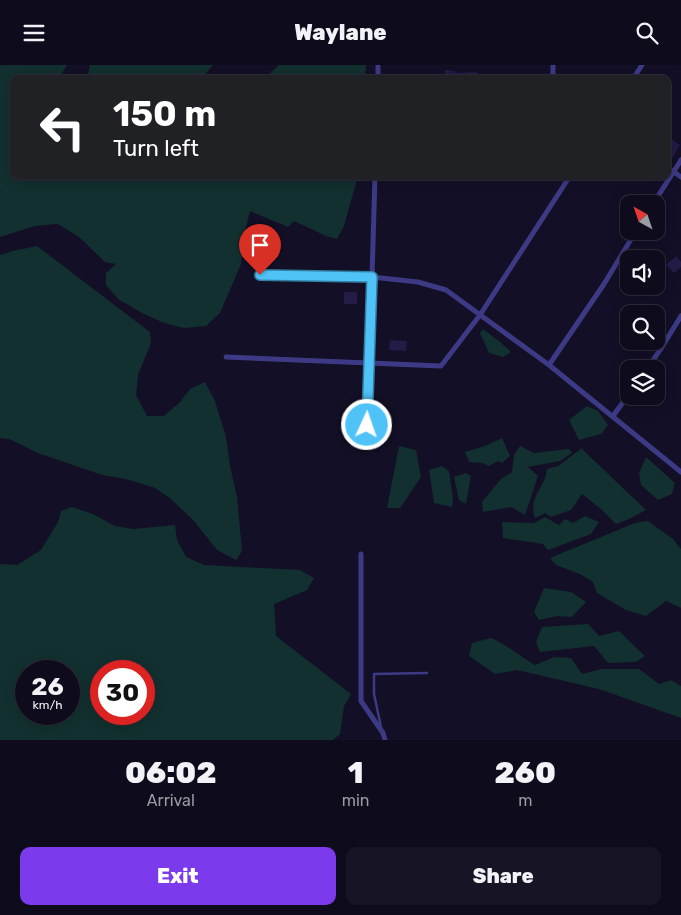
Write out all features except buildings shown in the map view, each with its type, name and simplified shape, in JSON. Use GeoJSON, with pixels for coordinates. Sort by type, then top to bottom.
{"type":"FeatureCollection","features":[{"type":"Feature","properties":{"kind":"street"},"geometry":{"type":"LineString","coordinates":[[671,169],[681,160]]}},
{"type":"Feature","properties":{"kind":"street"},"geometry":{"type":"LineString","coordinates":[[367,425],[375,180]]}},
{"type":"Feature","properties":{"kind":"street"},"geometry":{"type":"LineString","coordinates":[[226,357],[441,366],[480,315],[567,180]]}},
{"type":"Feature","properties":{"kind":"street"},"geometry":{"type":"LineString","coordinates":[[658,195],[665,180]]}},
{"type":"Feature","properties":{"kind":"street"},"geometry":{"type":"LineString","coordinates":[[549,365],[604,284],[631,240]]}},
{"type":"Feature","properties":{"kind":"street"},"geometry":{"type":"LineString","coordinates":[[260,275],[372,277],[418,283],[446,290],[549,365],[681,471]]}},
{"type":"Feature","properties":{"kind":"street"},"geometry":{"type":"LineString","coordinates":[[653,360],[681,316]]}},
{"type":"Feature","properties":{"kind":"street"},"geometry":{"type":"LineString","coordinates":[[613,417],[621,405]]}},
{"type":"Feature","properties":{"kind":"street"},"geometry":{"type":"LineString","coordinates":[[361,554],[361,701],[386,740]]}},
{"type":"Feature","properties":{"kind":"lane"},"geometry":{"type":"LineString","coordinates":[[383,733],[374,693],[374,675],[427,673]]}},
{"type":"Feature","properties":{"kind":"green space"},"geometry":{"type":"Polygon","coordinates":[[[0,65],[67,65],[61,75],[10,75],[10,180],[357,180],[344,226],[337,239],[294,221],[288,227],[250,211],[241,264],[220,313],[206,326],[184,328],[164,323],[118,299],[106,285],[106,273],[116,264],[105,262],[79,237],[58,224],[35,226],[0,237],[0,65]]]}},
{"type":"Feature","properties":{"kind":"green space"},"geometry":{"type":"Polygon","coordinates":[[[90,65],[213,65],[204,75],[88,75],[90,65]]]}},
{"type":"Feature","properties":{"kind":"green space"},"geometry":{"type":"Polygon","coordinates":[[[279,65],[366,65],[365,75],[268,75],[279,65]]]}},
{"type":"Feature","properties":{"kind":"green space"},"geometry":{"type":"Polygon","coordinates":[[[37,246],[150,332],[151,343],[138,375],[136,395],[147,416],[164,416],[180,402],[190,389],[205,382],[215,401],[226,437],[237,497],[242,551],[236,560],[217,550],[194,521],[171,499],[155,488],[126,479],[102,475],[38,453],[9,439],[0,438],[0,255],[37,246]]]}},
{"type":"Feature","properties":{"kind":"green space"},"geometry":{"type":"Polygon","coordinates":[[[483,329],[511,352],[503,357],[489,353],[480,333],[483,329]]]}},
{"type":"Feature","properties":{"kind":"green space"},"geometry":{"type":"Polygon","coordinates":[[[587,406],[598,411],[608,425],[601,434],[579,440],[569,420],[587,406]]]}},
{"type":"Feature","properties":{"kind":"green space"},"geometry":{"type":"Polygon","coordinates":[[[502,438],[510,456],[502,463],[498,461],[489,466],[482,463],[469,462],[465,452],[502,438]]]}},
{"type":"Feature","properties":{"kind":"green space"},"geometry":{"type":"Polygon","coordinates":[[[399,446],[416,450],[421,477],[400,508],[387,508],[399,446]]]}},
{"type":"Feature","properties":{"kind":"green space"},"geometry":{"type":"Polygon","coordinates":[[[520,446],[534,453],[569,449],[572,453],[560,461],[528,467],[538,476],[525,515],[511,507],[483,512],[482,502],[501,479],[512,472],[514,455],[520,446]]]}},
{"type":"Feature","properties":{"kind":"green space"},"geometry":{"type":"Polygon","coordinates":[[[582,448],[646,510],[616,524],[582,494],[571,510],[551,517],[545,513],[535,518],[533,510],[535,498],[546,476],[547,469],[558,466],[582,448]]]}},
{"type":"Feature","properties":{"kind":"green space"},"geometry":{"type":"Polygon","coordinates":[[[646,457],[675,483],[672,494],[658,500],[641,485],[639,473],[646,457]]]}},
{"type":"Feature","properties":{"kind":"green space"},"geometry":{"type":"Polygon","coordinates":[[[442,466],[449,471],[453,499],[452,507],[434,503],[429,470],[442,466]]]}},
{"type":"Feature","properties":{"kind":"green space"},"geometry":{"type":"Polygon","coordinates":[[[466,473],[471,476],[466,504],[459,500],[454,477],[466,473]]]}},
{"type":"Feature","properties":{"kind":"green space"},"geometry":{"type":"Polygon","coordinates":[[[72,507],[93,514],[115,526],[133,529],[175,525],[177,540],[186,557],[204,565],[300,570],[314,578],[307,590],[274,604],[276,636],[351,694],[344,706],[340,734],[333,740],[0,740],[0,564],[17,565],[41,550],[58,522],[61,511],[72,507]]]}},
{"type":"Feature","properties":{"kind":"green space"},"geometry":{"type":"Polygon","coordinates":[[[585,516],[599,522],[591,534],[548,550],[543,544],[503,538],[502,522],[534,523],[545,517],[559,525],[565,519],[573,523],[585,516]]]}},
{"type":"Feature","properties":{"kind":"green space"},"geometry":{"type":"Polygon","coordinates":[[[648,521],[673,539],[681,549],[681,608],[666,601],[646,616],[626,610],[597,593],[593,582],[580,574],[556,565],[550,558],[635,523],[648,521]]]}},
{"type":"Feature","properties":{"kind":"green space"},"geometry":{"type":"Polygon","coordinates":[[[544,588],[571,592],[586,602],[572,617],[557,616],[539,620],[534,612],[544,588]]]}},
{"type":"Feature","properties":{"kind":"green space"},"geometry":{"type":"Polygon","coordinates":[[[588,624],[599,636],[619,631],[645,656],[636,662],[608,663],[594,646],[540,652],[536,642],[542,627],[588,624]]]}},
{"type":"Feature","properties":{"kind":"green space"},"geometry":{"type":"Polygon","coordinates":[[[491,638],[535,665],[554,657],[571,658],[582,674],[601,669],[639,669],[659,684],[671,680],[681,686],[681,718],[599,689],[517,670],[495,674],[469,656],[472,643],[491,638]]]}},
{"type":"Feature","properties":{"kind":"route"},"geometry":{"type":"LineString","coordinates":[[260,275],[372,277],[367,425]]}}]}
